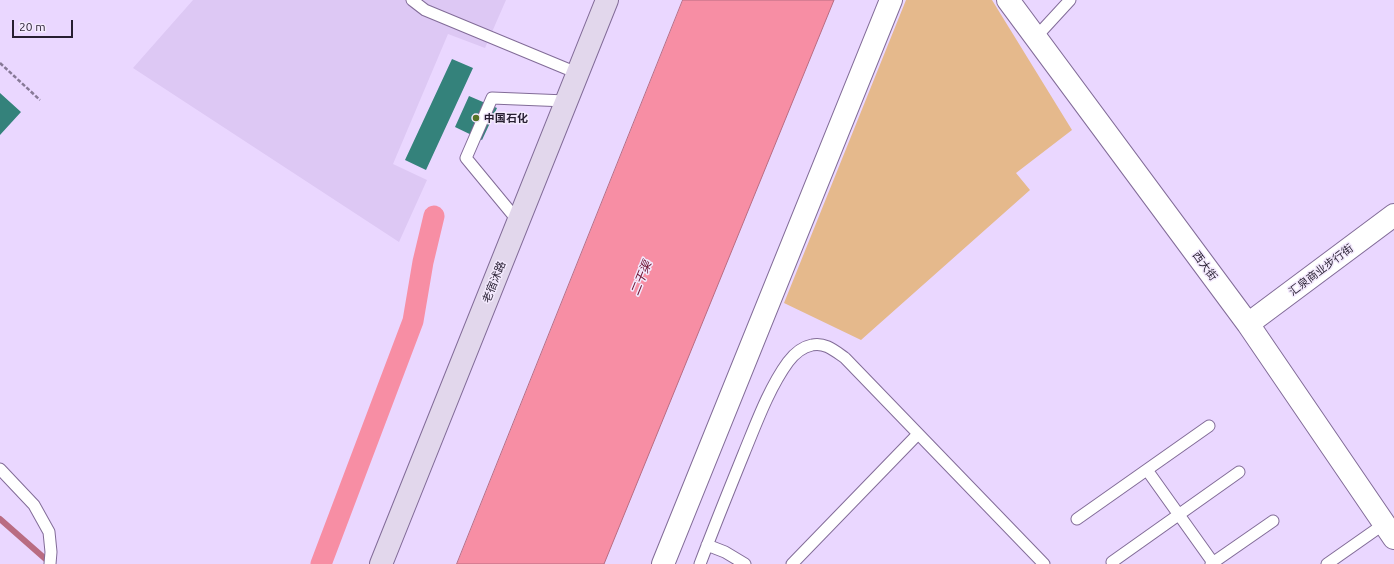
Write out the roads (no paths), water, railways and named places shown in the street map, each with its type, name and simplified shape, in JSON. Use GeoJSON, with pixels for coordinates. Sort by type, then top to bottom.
{"type":"FeatureCollection","features":[{"type":"Feature","properties":{"kind":"main road","name":"老宿沭路"},"geometry":{"type":"LineString","coordinates":[[381,564],[607,0]]}},
{"type":"Feature","properties":{"kind":"street"},"geometry":{"type":"LineString","coordinates":[[663,564],[891,0]]}},
{"type":"Feature","properties":{"kind":"street","name":"西大街"},"geometry":{"type":"LineString","coordinates":[[1008,0],[1248,324],[1389,531]]}},
{"type":"Feature","properties":{"kind":"street","name":"汇泉商业步行街"},"geometry":{"type":"LineString","coordinates":[[1248,324],[1394,215]]}},
{"type":"Feature","properties":{"kind":"lane"},"geometry":{"type":"LineString","coordinates":[[412,0],[425,10],[577,74]]}},
{"type":"Feature","properties":{"kind":"lane"},"geometry":{"type":"LineString","coordinates":[[1036,37],[1070,0]]}},
{"type":"Feature","properties":{"kind":"lane"},"geometry":{"type":"LineString","coordinates":[[518,221],[466,158],[492,98],[566,101]]}},
{"type":"Feature","properties":{"kind":"lane"},"geometry":{"type":"LineString","coordinates":[[700,564],[757,420],[777,382],[788,363],[798,352],[811,345],[822,344],[845,358],[1044,564]]}},
{"type":"Feature","properties":{"kind":"lane"},"geometry":{"type":"LineString","coordinates":[[1077,519],[1209,426]]}},
{"type":"Feature","properties":{"kind":"lane"},"geometry":{"type":"LineString","coordinates":[[792,564],[918,434]]}},
{"type":"Feature","properties":{"kind":"lane"},"geometry":{"type":"LineString","coordinates":[[0,469],[34,505],[49,532],[51,552],[50,564]]}},
{"type":"Feature","properties":{"kind":"lane"},"geometry":{"type":"LineString","coordinates":[[1147,470],[1213,564],[1273,521]]}},
{"type":"Feature","properties":{"kind":"lane"},"geometry":{"type":"LineString","coordinates":[[1112,562],[1239,472]]}},
{"type":"Feature","properties":{"kind":"lane"},"geometry":{"type":"LineString","coordinates":[[1327,564],[1389,531]]}},
{"type":"Feature","properties":{"kind":"lane"},"geometry":{"type":"LineString","coordinates":[[707,545],[725,552],[745,564]]}},
{"type":"Feature","properties":{"kind":"water","name":"二干渠"},"geometry":{"type":"Polygon","coordinates":[[[683,0],[834,0],[604,564],[457,564],[683,0]]]}},
{"type":"Feature","properties":{"kind":"waterway"},"geometry":{"type":"LineString","coordinates":[[321,564],[413,321],[423,262],[434,216]]}},
{"type":"Feature","properties":{"kind":"waterway"},"geometry":{"type":"LineString","coordinates":[[0,519],[50,563]]}},
{"type":"Feature","properties":{"kind":"place","name":"中国石化"},"geometry":{"type":"Point","coordinates":[476,118]}}]}
